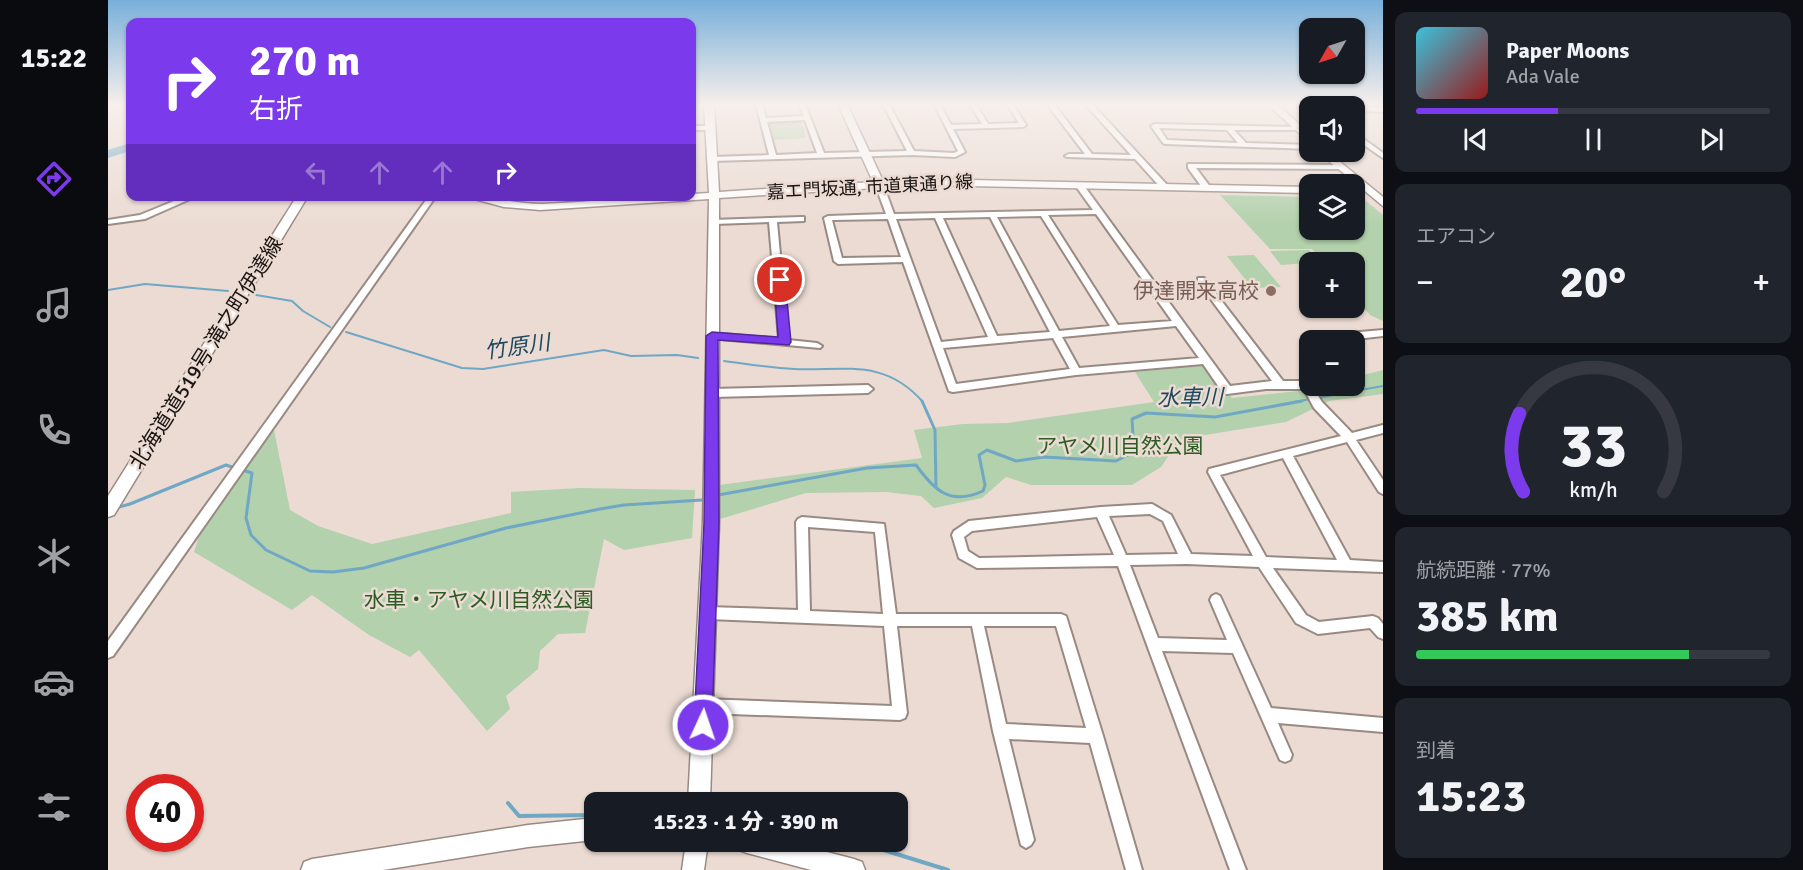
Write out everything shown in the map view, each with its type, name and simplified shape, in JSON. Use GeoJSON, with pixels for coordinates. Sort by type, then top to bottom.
{"type":"FeatureCollection","features":[{"type":"Feature","properties":{"kind":"street"},"geometry":{"type":"LineString","coordinates":[[700,792],[711,523],[714,222],[712,145]]}},
{"type":"Feature","properties":{"kind":"street"},"geometry":{"type":"LineString","coordinates":[[770,145],[773,157]]}},
{"type":"Feature","properties":{"kind":"street"},"geometry":{"type":"LineString","coordinates":[[817,145],[821,155]]}},
{"type":"Feature","properties":{"kind":"street"},"geometry":{"type":"LineString","coordinates":[[860,145],[879,184],[953,388],[1076,372],[1205,361]]}},
{"type":"Feature","properties":{"kind":"street"},"geometry":{"type":"LineString","coordinates":[[908,145],[912,153]]}},
{"type":"Feature","properties":{"kind":"street"},"geometry":{"type":"LineString","coordinates":[[713,159],[864,153],[956,155],[962,152],[958,145]]}},
{"type":"Feature","properties":{"kind":"street"},"geometry":{"type":"LineString","coordinates":[[1081,145],[1090,156]]}},
{"type":"Feature","properties":{"kind":"street"},"geometry":{"type":"LineString","coordinates":[[1125,145],[1165,187]]}},
{"type":"Feature","properties":{"kind":"street"},"geometry":{"type":"LineString","coordinates":[[1233,145],[1299,147]]}},
{"type":"Feature","properties":{"kind":"street"},"geometry":{"type":"LineString","coordinates":[[1379,150],[1383,156]]}},
{"type":"Feature","properties":{"kind":"street"},"geometry":{"type":"LineString","coordinates":[[1069,156],[1136,156]]}},
{"type":"Feature","properties":{"kind":"street"},"geometry":{"type":"LineString","coordinates":[[1335,162],[1383,203]]}},
{"type":"Feature","properties":{"kind":"street"},"geometry":{"type":"LineString","coordinates":[[1207,188],[1191,166],[1341,167]]}},
{"type":"Feature","properties":{"kind":"street","name":"嘉エ門坂通, 市道東通り線"},"geometry":{"type":"LineString","coordinates":[[696,196],[922,182],[1299,190]]}},
{"type":"Feature","properties":{"kind":"street"},"geometry":{"type":"LineString","coordinates":[[1079,185],[1227,390],[1280,386],[1299,388]]}},
{"type":"Feature","properties":{"kind":"street"},"geometry":{"type":"LineString","coordinates":[[1367,190],[1383,190]]}},
{"type":"Feature","properties":{"kind":"street"},"geometry":{"type":"LineString","coordinates":[[108,222],[156,213],[183,201]]}},
{"type":"Feature","properties":{"kind":"street","name":"北海道道519号 滝之町伊達線"},"geometry":{"type":"LineString","coordinates":[[108,510],[300,201]]}},
{"type":"Feature","properties":{"kind":"street"},"geometry":{"type":"LineString","coordinates":[[108,652],[429,201]]}},
{"type":"Feature","properties":{"kind":"street","name":"嘉エ門坂通, 市道東通り線"},"geometry":{"type":"LineString","coordinates":[[494,201],[525,207],[587,201]]}},
{"type":"Feature","properties":{"kind":"street"},"geometry":{"type":"LineString","coordinates":[[907,259],[838,261],[828,218],[1099,212]]}},
{"type":"Feature","properties":{"kind":"street"},"geometry":{"type":"LineString","coordinates":[[1043,213],[1116,329]]}},
{"type":"Feature","properties":{"kind":"street"},"geometry":{"type":"LineString","coordinates":[[992,214],[1076,372]]}},
{"type":"Feature","properties":{"kind":"street"},"geometry":{"type":"LineString","coordinates":[[938,216],[994,340]]}},
{"type":"Feature","properties":{"kind":"street"},"geometry":{"type":"LineString","coordinates":[[714,222],[801,219]]}},
{"type":"Feature","properties":{"kind":"street"},"geometry":{"type":"LineString","coordinates":[[773,220],[784,342]]}},
{"type":"Feature","properties":{"kind":"street"},"geometry":{"type":"LineString","coordinates":[[1201,280],[1239,330],[1246,344],[1280,386]]}},
{"type":"Feature","properties":{"kind":"street"},"geometry":{"type":"LineString","coordinates":[[938,345],[1178,323]]}},
{"type":"Feature","properties":{"kind":"street"},"geometry":{"type":"LineString","coordinates":[[1365,335],[1383,333]]}},
{"type":"Feature","properties":{"kind":"street"},"geometry":{"type":"LineString","coordinates":[[712,336],[818,345]]}},
{"type":"Feature","properties":{"kind":"street"},"geometry":{"type":"LineString","coordinates":[[712,393],[868,389]]}},
{"type":"Feature","properties":{"kind":"street"},"geometry":{"type":"LineString","coordinates":[[1317,396],[1349,437],[1383,489]]}},
{"type":"Feature","properties":{"kind":"street"},"geometry":{"type":"LineString","coordinates":[[1383,429],[1213,472],[1262,562],[1301,619],[1318,628],[1373,622],[1383,633]]}},
{"type":"Feature","properties":{"kind":"street"},"geometry":{"type":"LineString","coordinates":[[1286,453],[1347,566]]}},
{"type":"Feature","properties":{"kind":"street"},"geometry":{"type":"LineString","coordinates":[[1187,559],[1167,518],[1152,509],[969,526],[958,535],[963,554],[976,563],[1187,559],[1383,567]]}},
{"type":"Feature","properties":{"kind":"street"},"geometry":{"type":"LineString","coordinates":[[1101,512],[1122,560],[1238,870]]}},
{"type":"Feature","properties":{"kind":"street"},"geometry":{"type":"LineString","coordinates":[[704,706],[900,712],[880,526],[802,522],[804,617]]}},
{"type":"Feature","properties":{"kind":"street"},"geometry":{"type":"LineString","coordinates":[[1216,600],[1285,755]]}},
{"type":"Feature","properties":{"kind":"street"},"geometry":{"type":"LineString","coordinates":[[708,613],[891,620],[1061,620],[1134,870]]}},
{"type":"Feature","properties":{"kind":"street"},"geometry":{"type":"LineString","coordinates":[[977,621],[1026,840]]}},
{"type":"Feature","properties":{"kind":"street"},"geometry":{"type":"LineString","coordinates":[[1154,644],[1237,647]]}},
{"type":"Feature","properties":{"kind":"street"},"geometry":{"type":"LineString","coordinates":[[1268,715],[1383,725]]}},
{"type":"Feature","properties":{"kind":"street"},"geometry":{"type":"LineString","coordinates":[[1000,731],[1096,736]]}},
{"type":"Feature","properties":{"kind":"street"},"geometry":{"type":"LineString","coordinates":[[312,870],[528,836],[584,830]]}},
{"type":"Feature","properties":{"kind":"street"},"geometry":{"type":"LineString","coordinates":[[693,870],[695,852]]}},
{"type":"Feature","properties":{"kind":"street"},"geometry":{"type":"LineString","coordinates":[[785,852],[854,870]]}},
{"type":"Feature","properties":{"kind":"green space"},"geometry":{"type":"Polygon","coordinates":[[[1220,195],[1299,197],[1299,240],[1365,240],[1366,201],[1383,215],[1383,321],[1370,315],[1365,309],[1365,252],[1270,249],[1220,195]]]}},
{"type":"Feature","properties":{"kind":"green space"},"geometry":{"type":"Polygon","coordinates":[[[1309,250],[1311,252],[1299,252],[1299,264],[1281,265],[1270,251],[1309,250]]]}},
{"type":"Feature","properties":{"kind":"green space"},"geometry":{"type":"Polygon","coordinates":[[[1254,255],[1281,287],[1252,288],[1227,256],[1254,255]]]}},
{"type":"Feature","properties":{"kind":"green space","name":"アヤメ川自然公園"},"geometry":{"type":"Polygon","coordinates":[[[1205,365],[1232,398],[1299,391],[1299,396],[1365,396],[1365,374],[1383,370],[1383,394],[1329,401],[1286,422],[1180,439],[1161,467],[1132,485],[1031,485],[1006,477],[982,498],[934,508],[921,496],[886,492],[806,493],[720,519],[719,485],[922,458],[914,430],[963,424],[1008,423],[1154,402],[1135,372],[1205,365]]]}},
{"type":"Feature","properties":{"kind":"green space","name":"水車・アヤメ川自然公園"},"geometry":{"type":"Polygon","coordinates":[[[274,430],[290,510],[318,526],[372,544],[511,513],[511,492],[579,488],[695,490],[692,538],[624,550],[604,539],[585,633],[558,634],[540,651],[538,669],[506,696],[510,709],[487,731],[419,650],[410,657],[369,635],[312,595],[292,610],[194,552],[201,530],[274,430]]]}},
{"type":"Feature","properties":{"kind":"waterway"},"geometry":{"type":"LineString","coordinates":[[108,154],[126,148]]}},
{"type":"Feature","properties":{"kind":"waterway","name":"竹原川"},"geometry":{"type":"LineString","coordinates":[[108,290],[145,284],[228,291]]}},
{"type":"Feature","properties":{"kind":"waterway","name":"竹原川"},"geometry":{"type":"LineString","coordinates":[[256,295],[292,301],[303,311],[330,327]]}},
{"type":"Feature","properties":{"kind":"waterway","name":"竹原川"},"geometry":{"type":"LineString","coordinates":[[346,332],[462,368],[483,369],[604,350],[631,356],[677,355],[698,358]]}},
{"type":"Feature","properties":{"kind":"waterway","name":"竹原川"},"geometry":{"type":"LineString","coordinates":[[724,361],[759,366],[847,369],[879,373],[908,388],[922,401]]}},
{"type":"Feature","properties":{"kind":"waterway","name":"水車川"},"geometry":{"type":"LineString","coordinates":[[1294,402],[1383,386]]}},
{"type":"Feature","properties":{"kind":"waterway","name":"竹原川"},"geometry":{"type":"LineString","coordinates":[[922,401],[935,430],[936,488]]}},
{"type":"Feature","properties":{"kind":"waterway","name":"水車川"},"geometry":{"type":"LineString","coordinates":[[936,488],[952,496],[961,497],[983,491],[985,485],[979,455],[987,450],[1016,461],[1044,457],[1116,461],[1134,452],[1132,419],[1146,413],[1215,417],[1302,401]]}},
{"type":"Feature","properties":{"kind":"waterway"},"geometry":{"type":"LineString","coordinates":[[108,510],[130,504],[226,465],[235,468]]}},
{"type":"Feature","properties":{"kind":"waterway"},"geometry":{"type":"LineString","coordinates":[[718,495],[867,468],[916,465],[936,488]]}},
{"type":"Feature","properties":{"kind":"waterway"},"geometry":{"type":"LineString","coordinates":[[242,470],[252,473],[246,518],[251,535],[266,550],[310,571],[333,572],[364,568],[506,528],[600,509],[624,505],[702,500]]}},
{"type":"Feature","properties":{"kind":"waterway"},"geometry":{"type":"LineString","coordinates":[[508,803],[519,816],[584,815]]}},
{"type":"Feature","properties":{"kind":"waterway"},"geometry":{"type":"LineString","coordinates":[[890,852],[948,870]]}},
{"type":"Feature","properties":{"kind":"place","name":"伊達開来高校"},"geometry":{"type":"Point","coordinates":[1271,291]}},
{"type":"Feature","properties":{"kind":"route"},"geometry":{"type":"LineString","coordinates":[[703,725],[711,523],[712,336],[784,342],[780,280]]}}]}
